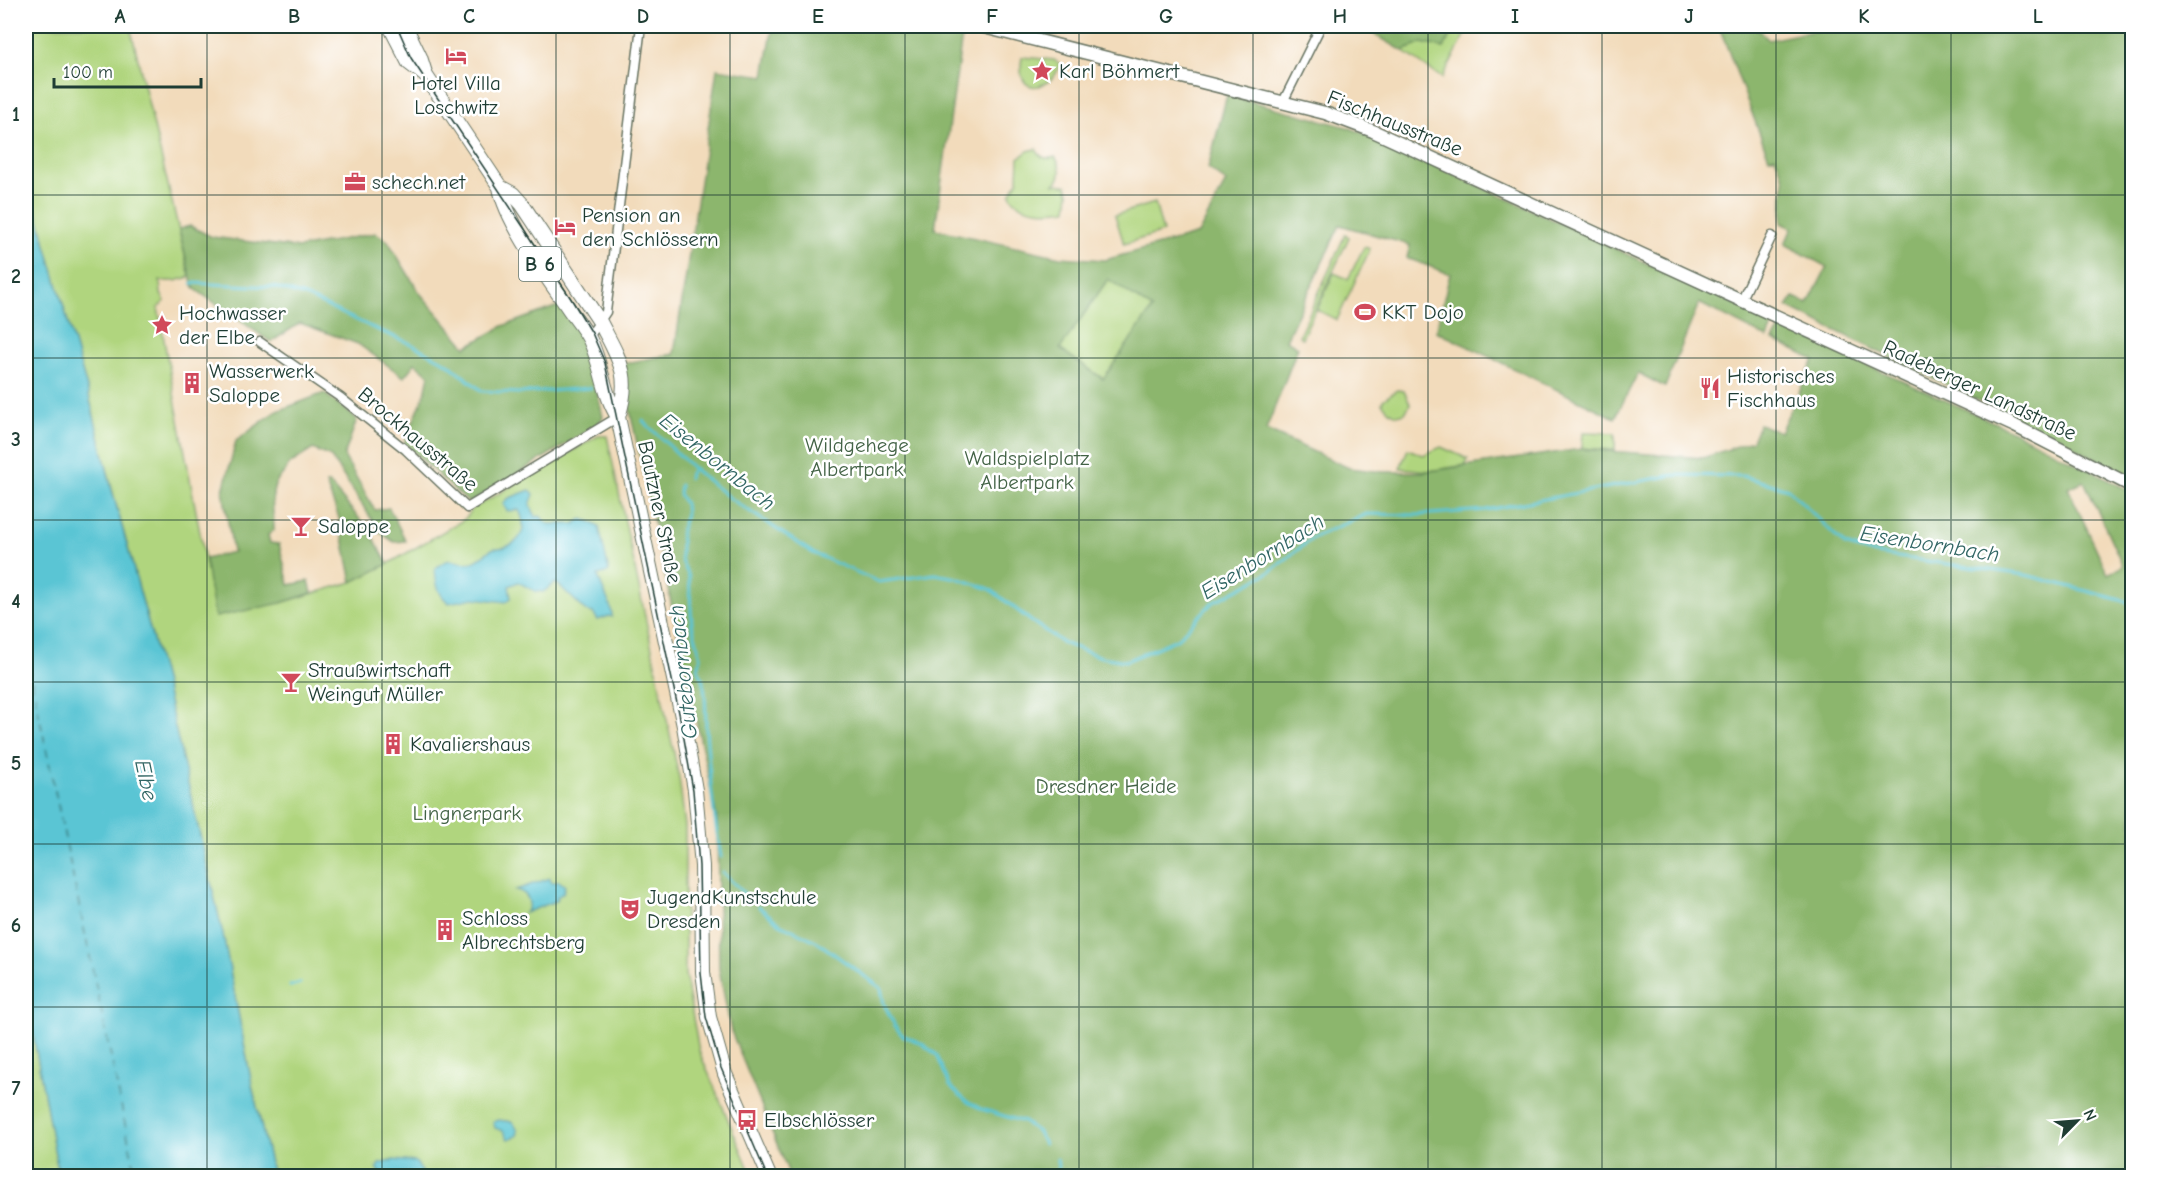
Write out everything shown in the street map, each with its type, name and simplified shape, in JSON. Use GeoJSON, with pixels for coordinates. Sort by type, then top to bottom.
{"type":"FeatureCollection","features":[{"type":"Feature","properties":{"kind":"main road","name":"Bautzner Straße"},"geometry":{"type":"LineString","coordinates":[[390,26],[409,63],[426,76]]}},
{"type":"Feature","properties":{"kind":"main road","name":"Bautzner Straße"},"geometry":{"type":"LineString","coordinates":[[405,26],[420,57],[426,76],[500,187],[501,197],[512,222],[589,337],[606,394],[618,417],[692,768],[699,819],[703,972],[709,1017],[726,1074],[769,1176]]}},
{"type":"Feature","properties":{"kind":"main road","name":"Fischhausstraße"},"geometry":{"type":"LineString","coordinates":[[981,26],[1000,28],[1325,113],[1373,131],[1809,332]]}},
{"type":"Feature","properties":{"kind":"main road","name":"Bautzner Straße"},"geometry":{"type":"LineString","coordinates":[[500,187],[513,194],[522,204],[600,322],[619,360],[623,374],[625,396],[618,417]]}},
{"type":"Feature","properties":{"kind":"main road","name":"Radeberger Landstraße"},"geometry":{"type":"LineString","coordinates":[[1809,332],[2015,426],[2133,486]]}},
{"type":"Feature","properties":{"kind":"street"},"geometry":{"type":"LineString","coordinates":[[589,337],[606,312],[641,26]]}},
{"type":"Feature","properties":{"kind":"street"},"geometry":{"type":"LineString","coordinates":[[1283,102],[1321,26]]}},
{"type":"Feature","properties":{"kind":"street"},"geometry":{"type":"LineString","coordinates":[[1741,301],[1772,236]]}},
{"type":"Feature","properties":{"kind":"street","name":"Brockhausstraße"},"geometry":{"type":"LineString","coordinates":[[260,342],[341,398],[406,450],[467,508],[618,417]]}},
{"type":"Feature","properties":{"kind":"green space","name":"Lingnerpark"},"geometry":{"type":"Polygon","coordinates":[[[26,26],[130,26],[190,277],[175,281],[160,281],[161,294],[165,301],[158,308],[206,565],[281,603],[352,582],[388,564],[465,519],[472,509],[598,436],[607,436],[679,777],[685,826],[685,974],[699,1051],[752,1176],[273,1176],[253,1090],[224,939],[164,680],[87,388],[26,182],[26,26]]]}},
{"type":"Feature","properties":{"kind":"green space","name":"Dresdner Heide"},"geometry":{"type":"Polygon","coordinates":[[[773,26],[954,26],[963,28],[935,229],[1060,257],[1105,260],[1198,234],[1226,182],[1208,168],[1227,95],[1347,127],[1371,136],[1774,322],[1767,338],[1699,303],[1665,387],[1638,373],[1615,418],[1436,331],[1450,274],[1407,258],[1410,245],[1340,225],[1286,340],[1298,347],[1266,430],[1349,468],[1383,472],[1423,472],[1581,449],[1703,458],[1752,441],[1759,424],[1780,432],[1814,360],[1773,340],[1782,326],[2013,431],[2132,492],[2132,1176],[790,1176],[731,1031],[719,969],[717,818],[620,364],[674,354],[717,69],[764,76],[773,26]],[[1108,279],[1060,349],[1103,379],[1152,309],[1108,279]],[[2084,481],[2068,488],[2108,574],[2123,566],[2084,481]]]}},
{"type":"Feature","properties":{"kind":"green space"},"geometry":{"type":"Polygon","coordinates":[[[1374,26],[1454,26],[1444,48],[1422,43],[1403,51],[1372,33],[1374,26]]]}},
{"type":"Feature","properties":{"kind":"green space"},"geometry":{"type":"Polygon","coordinates":[[[1454,26],[1458,26],[1466,34],[1442,78],[1403,51],[1422,43],[1444,48],[1454,26]]]}},
{"type":"Feature","properties":{"kind":"green space"},"geometry":{"type":"Polygon","coordinates":[[[1719,26],[1754,26],[1769,40],[1838,26],[2132,26],[2132,479],[2078,449],[1787,307],[1794,297],[1808,304],[1827,267],[1785,244],[1792,228],[1782,223],[1784,179],[1775,156],[1769,158],[1719,26]]]}},
{"type":"Feature","properties":{"kind":"green space"},"geometry":{"type":"Polygon","coordinates":[[[1022,57],[1054,60],[1060,64],[1057,72],[1044,84],[1029,85],[1024,81],[1021,71],[1022,57]]]}},
{"type":"Feature","properties":{"kind":"green space"},"geometry":{"type":"Polygon","coordinates":[[[1036,149],[1042,156],[1055,157],[1057,160],[1060,175],[1054,184],[1067,185],[1069,193],[1067,209],[1043,211],[1027,208],[1015,201],[1010,194],[1018,180],[1019,158],[1028,151],[1036,149]]]}},
{"type":"Feature","properties":{"kind":"green space"},"geometry":{"type":"Polygon","coordinates":[[[1155,203],[1163,232],[1124,244],[1115,215],[1155,203]]]}},
{"type":"Feature","properties":{"kind":"green space"},"geometry":{"type":"Polygon","coordinates":[[[190,226],[212,237],[299,248],[376,233],[388,241],[419,292],[466,347],[503,326],[561,305],[582,336],[587,349],[603,417],[596,426],[469,503],[404,443],[425,394],[429,375],[415,363],[404,377],[358,344],[300,323],[271,342],[195,289],[179,229],[190,226]]]}},
{"type":"Feature","properties":{"kind":"green space"},"geometry":{"type":"Polygon","coordinates":[[[1345,235],[1349,237],[1302,338],[1299,336],[1345,235]]]}},
{"type":"Feature","properties":{"kind":"green space"},"geometry":{"type":"Polygon","coordinates":[[[1364,247],[1370,249],[1337,320],[1317,310],[1334,273],[1348,279],[1364,247]]]}},
{"type":"Feature","properties":{"kind":"green space"},"geometry":{"type":"Polygon","coordinates":[[[1108,279],[1152,309],[1104,379],[1073,358],[976,468],[1108,279]]]}},
{"type":"Feature","properties":{"kind":"green space"},"geometry":{"type":"Polygon","coordinates":[[[1397,390],[1404,391],[1410,404],[1405,413],[1397,415],[1389,411],[1382,403],[1397,390]]]}},
{"type":"Feature","properties":{"kind":"green space"},"geometry":{"type":"Polygon","coordinates":[[[324,393],[357,419],[344,456],[375,510],[389,508],[406,541],[394,542],[380,532],[331,457],[313,449],[288,465],[276,482],[273,496],[274,530],[268,535],[270,543],[279,544],[289,585],[309,581],[312,593],[281,603],[215,617],[205,559],[233,552],[223,491],[236,441],[275,412],[324,393]]]}},
{"type":"Feature","properties":{"kind":"green space"},"geometry":{"type":"Polygon","coordinates":[[[1583,432],[1615,433],[1615,450],[1582,448],[1583,432]]]}},
{"type":"Feature","properties":{"kind":"green space"},"geometry":{"type":"Polygon","coordinates":[[[1441,447],[1468,459],[1466,465],[1429,471],[1400,468],[1408,449],[1423,455],[1441,447]]]}},
{"type":"Feature","properties":{"kind":"green space"},"geometry":{"type":"Polygon","coordinates":[[[329,483],[369,530],[388,564],[352,582],[339,518],[326,484],[329,483]]]}},
{"type":"Feature","properties":{"kind":"green space"},"geometry":{"type":"Polygon","coordinates":[[[26,995],[59,1176],[26,1176],[26,995]]]}},
{"type":"Feature","properties":{"kind":"water","name":"Elbe"},"geometry":{"type":"Polygon","coordinates":[[[26,182],[87,388],[112,490],[164,680],[224,939],[253,1090],[273,1176],[59,1176],[26,995],[26,182]]]}},
{"type":"Feature","properties":{"kind":"water"},"geometry":{"type":"Polygon","coordinates":[[[530,490],[534,494],[530,505],[536,517],[540,516],[548,524],[574,524],[582,519],[599,527],[609,572],[598,575],[611,607],[612,617],[598,620],[593,613],[586,611],[555,583],[543,592],[535,591],[518,582],[509,586],[511,598],[506,602],[474,598],[449,603],[442,596],[435,569],[449,560],[473,562],[492,549],[503,548],[516,541],[523,527],[519,510],[507,511],[503,504],[507,499],[530,490]]]}},
{"type":"Feature","properties":{"kind":"water"},"geometry":{"type":"Polygon","coordinates":[[[550,878],[551,883],[559,881],[565,886],[563,893],[557,897],[558,900],[525,913],[529,906],[528,899],[524,893],[516,890],[550,878]]]}},
{"type":"Feature","properties":{"kind":"water"},"geometry":{"type":"Polygon","coordinates":[[[499,1120],[513,1122],[518,1131],[517,1136],[508,1139],[503,1131],[495,1128],[493,1122],[499,1120]]]}},
{"type":"Feature","properties":{"kind":"water"},"geometry":{"type":"Polygon","coordinates":[[[394,1160],[416,1162],[422,1172],[421,1176],[412,1176],[410,1173],[382,1175],[377,1168],[379,1164],[394,1160]]]}},
{"type":"Feature","properties":{"kind":"waterway","name":"Eisenbornbach"},"geometry":{"type":"LineString","coordinates":[[192,283],[274,287],[305,296],[411,344],[447,363],[482,391],[519,393],[591,388]]}},
{"type":"Feature","properties":{"kind":"waterway","name":"Eisenbornbach"},"geometry":{"type":"LineString","coordinates":[[643,421],[694,469],[731,499],[813,553],[879,582],[935,574],[957,578],[990,589],[1063,643],[1101,657],[1126,661],[1177,639],[1212,603],[1268,573],[1314,537],[1367,514],[1417,515],[1486,510],[1674,475],[1742,476],[1788,489],[1845,545],[1876,554],[2026,575],[2132,603]]}},
{"type":"Feature","properties":{"kind":"waterway","name":"Gutebornbach"},"geometry":{"type":"LineString","coordinates":[[689,478],[693,470]]}},
{"type":"Feature","properties":{"kind":"waterway","name":"Gutebornbach"},"geometry":{"type":"LineString","coordinates":[[680,485],[679,494],[685,504],[686,514],[681,530],[681,559],[689,577],[692,625],[701,657],[698,669],[704,685],[709,771],[721,857]]}},
{"type":"Feature","properties":{"kind":"waterway","name":"Gutebornbach"},"geometry":{"type":"LineString","coordinates":[[723,873],[748,897]]}},
{"type":"Feature","properties":{"kind":"waterway","name":"Gutebornbach"},"geometry":{"type":"LineString","coordinates":[[759,907],[780,924],[816,941],[881,988],[884,1004],[895,1026],[902,1035],[921,1043],[937,1055],[950,1086],[966,1101],[981,1109],[1024,1122],[1038,1132],[1044,1144]]}},
{"type":"Feature","properties":{"kind":"waterway"},"geometry":{"type":"LineString","coordinates":[[290,986],[300,983]]}},
{"type":"Feature","properties":{"kind":"waterway","name":"Gutebornbach"},"geometry":{"type":"LineString","coordinates":[[1057,1159],[1059,1176]]}},
{"type":"Feature","properties":{"kind":"ferry route"},"geometry":{"type":"LineString","coordinates":[[26,653],[136,1176]]}},
{"type":"Feature","properties":{"kind":"tram line"},"geometry":{"type":"LineString","coordinates":[[397,26],[411,58],[570,297],[592,333],[605,363],[682,727],[693,790],[699,866],[701,973],[706,1017],[721,1068],[767,1176]]}},
{"type":"Feature","properties":{"kind":"place","name":"Hotel Villa Loschwitz"},"geometry":{"type":"Point","coordinates":[456,56]}},
{"type":"Feature","properties":{"kind":"place","name":"Karl Böhmert"},"geometry":{"type":"Point","coordinates":[1042,71]}},
{"type":"Feature","properties":{"kind":"place","name":"schech.net"},"geometry":{"type":"Point","coordinates":[355,182]}},
{"type":"Feature","properties":{"kind":"place","name":"Pension an den Schlössern"},"geometry":{"type":"Point","coordinates":[565,227]}},
{"type":"Feature","properties":{"kind":"place","name":"KKT Dojo"},"geometry":{"type":"Point","coordinates":[1365,312]}},
{"type":"Feature","properties":{"kind":"place","name":"Hochwasser der Elbe"},"geometry":{"type":"Point","coordinates":[162,325]}},
{"type":"Feature","properties":{"kind":"place","name":"Wasserwerk Saloppe"},"geometry":{"type":"Point","coordinates":[192,383]}},
{"type":"Feature","properties":{"kind":"place","name":"Historisches Fischhaus"},"geometry":{"type":"Point","coordinates":[1710,388]}},
{"type":"Feature","properties":{"kind":"place","name":"Saloppe"},"geometry":{"type":"Point","coordinates":[301,526]}},
{"type":"Feature","properties":{"kind":"place","name":"Straußwirtschaft Weingut Müller"},"geometry":{"type":"Point","coordinates":[291,682]}},
{"type":"Feature","properties":{"kind":"place","name":"Kavaliershaus"},"geometry":{"type":"Point","coordinates":[393,744]}},
{"type":"Feature","properties":{"kind":"place","name":"JugendKunstschule Dresden"},"geometry":{"type":"Point","coordinates":[630,909]}},
{"type":"Feature","properties":{"kind":"place","name":"Schloss Albrechtsberg"},"geometry":{"type":"Point","coordinates":[445,930]}},
{"type":"Feature","properties":{"kind":"place","name":"Elbschlösser"},"geometry":{"type":"Point","coordinates":[747,1120]}},
{"type":"Feature","properties":{"kind":"park label","name":"Wildgehege Albertpark"},"geometry":{"type":"Point","coordinates":[857,457]}},
{"type":"Feature","properties":{"kind":"park label","name":"Waldspielplatz Albertpark"},"geometry":{"type":"Point","coordinates":[1027,470]}}]}
